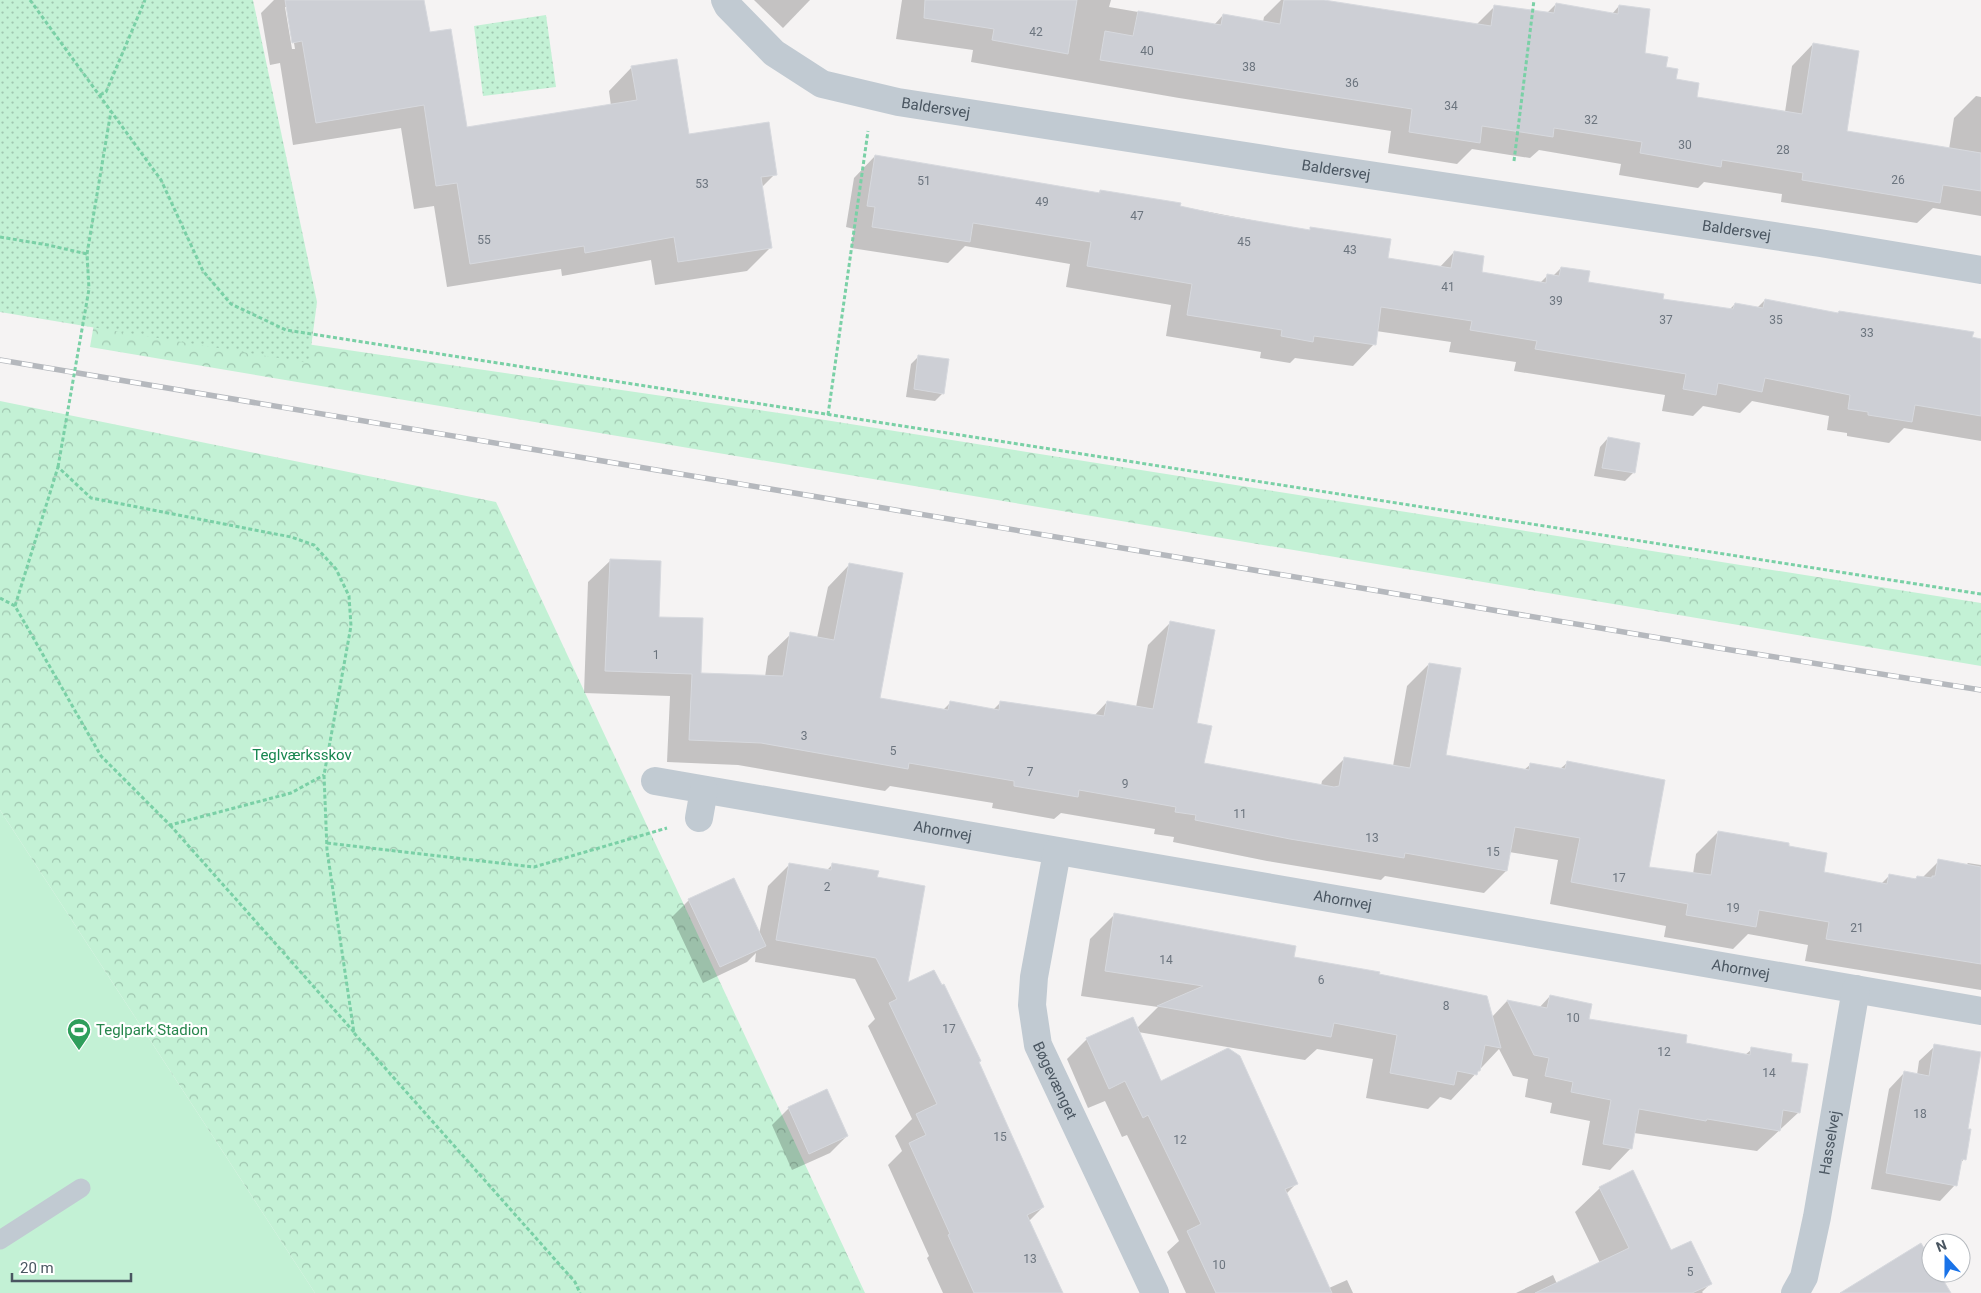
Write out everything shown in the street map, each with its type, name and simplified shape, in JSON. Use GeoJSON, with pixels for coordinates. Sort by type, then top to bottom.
{"type":"FeatureCollection","features":[{"type":"Feature","properties":{"kind":"street","name":"Baldersvej"},"geometry":{"type":"LineString","coordinates":[[725,0],[728,6],[767,46],[822,84],[873,96],[937,108],[1820,243],[1981,270]]}},
{"type":"Feature","properties":{"kind":"street","name":"Ahornvej"},"geometry":{"type":"LineString","coordinates":[[655,781],[1981,1011]]}},
{"type":"Feature","properties":{"kind":"street"},"geometry":{"type":"LineString","coordinates":[[699,818],[704,790]]}},
{"type":"Feature","properties":{"kind":"street","name":"Bøgevænget"},"geometry":{"type":"LineString","coordinates":[[1057,852],[1034,977],[1032,1005],[1038,1045],[1155,1293]]}},
{"type":"Feature","properties":{"kind":"street","name":"Hasselvej"},"geometry":{"type":"LineString","coordinates":[[1795,1293],[1804,1277],[1817,1217],[1856,989]]}},
{"type":"Feature","properties":{"kind":"lane"},"geometry":{"type":"LineString","coordinates":[[0,1240],[81,1188]]}},
{"type":"Feature","properties":{"kind":"path"},"geometry":{"type":"LineString","coordinates":[[30,0],[161,180],[203,271],[231,304],[286,330],[1981,594]]}},
{"type":"Feature","properties":{"kind":"path"},"geometry":{"type":"LineString","coordinates":[[100,95],[106,92],[145,0]]}},
{"type":"Feature","properties":{"kind":"path"},"geometry":{"type":"LineString","coordinates":[[1510,196],[1534,0]]}},
{"type":"Feature","properties":{"kind":"path"},"geometry":{"type":"LineString","coordinates":[[828,415],[873,96]]}},
{"type":"Feature","properties":{"kind":"path"},"geometry":{"type":"LineString","coordinates":[[15,606],[58,467],[89,289],[88,254],[111,110]]}},
{"type":"Feature","properties":{"kind":"path"},"geometry":{"type":"LineString","coordinates":[[0,237],[88,254]]}},
{"type":"Feature","properties":{"kind":"path"},"geometry":{"type":"LineString","coordinates":[[58,467],[91,498],[291,536],[314,545],[336,569],[349,596],[351,626],[324,775],[327,843],[354,1033]]}},
{"type":"Feature","properties":{"kind":"path"},"geometry":{"type":"LineString","coordinates":[[0,598],[15,606],[101,756],[170,825],[575,1282],[580,1293]]}},
{"type":"Feature","properties":{"kind":"path"},"geometry":{"type":"LineString","coordinates":[[170,825],[291,793],[324,775]]}},
{"type":"Feature","properties":{"kind":"path"},"geometry":{"type":"LineString","coordinates":[[327,843],[534,867],[699,818]]}},
{"type":"Feature","properties":{"kind":"green space"},"geometry":{"type":"Polygon","coordinates":[[[0,0],[253,0],[317,302],[309,363],[0,312],[0,0]]]}},
{"type":"Feature","properties":{"kind":"green space"},"geometry":{"type":"Polygon","coordinates":[[[546,15],[556,87],[483,96],[474,26],[546,15]]]}},
{"type":"Feature","properties":{"kind":"green space"},"geometry":{"type":"Polygon","coordinates":[[[124,150],[279,340],[806,417],[1981,603],[1981,666],[90,347],[124,150]]]}},
{"type":"Feature","properties":{"kind":"green space","name":"Teglværksskov"},"geometry":{"type":"Polygon","coordinates":[[[0,401],[496,502],[865,1293],[315,1293],[0,810],[0,401]]]}},
{"type":"Feature","properties":{"kind":"green space","name":"Teglpark Stadion"},"geometry":{"type":"Polygon","coordinates":[[[0,810],[315,1293],[0,1293],[0,810]]]}},
{"type":"Feature","properties":{"kind":"building"},"geometry":{"type":"Polygon","coordinates":[[[285,0],[424,0],[430,32],[451,29],[467,127],[637,100],[631,66],[677,59],[689,134],[769,122],[777,175],[761,177],[772,248],[678,262],[674,237],[585,253],[584,246],[470,264],[457,183],[436,186],[424,105],[316,123],[302,41],[292,43],[285,0]]]}},
{"type":"Feature","properties":{"kind":"building"},"geometry":{"type":"Polygon","coordinates":[[[925,0],[1077,0],[1068,54],[992,40],[994,29],[924,18],[925,0]]]}},
{"type":"Feature","properties":{"kind":"building"},"geometry":{"type":"Polygon","coordinates":[[[1284,0],[1324,0],[1491,26],[1494,5],[1554,13],[1556,3],[1618,14],[1619,5],[1650,9],[1645,53],[1668,57],[1666,67],[1678,69],[1676,79],[1699,83],[1697,97],[1802,114],[1813,43],[1859,51],[1847,131],[1981,153],[1981,191],[1943,185],[1940,203],[1802,180],[1803,173],[1722,160],[1721,167],[1640,153],[1642,142],[1554,128],[1553,137],[1482,126],[1480,143],[1409,132],[1412,109],[1100,60],[1105,31],[1133,36],[1138,11],[1221,25],[1223,14],[1280,24],[1284,0]]]}},
{"type":"Feature","properties":{"kind":"building"},"geometry":{"type":"Polygon","coordinates":[[[875,155],[1100,193],[1100,190],[1181,203],[1180,206],[1221,215],[1310,230],[1310,227],[1391,239],[1388,258],[1451,268],[1454,251],[1484,256],[1482,272],[1546,283],[1547,274],[1559,276],[1561,267],[1590,271],[1588,282],[1664,294],[1663,299],[1733,309],[1735,303],[1763,308],[1765,299],[1838,313],[1839,311],[1974,332],[1972,337],[1981,339],[1981,416],[1915,405],[1912,422],[1868,415],[1868,412],[1848,409],[1850,395],[1765,378],[1762,392],[1718,383],[1716,395],[1683,389],[1686,374],[1535,349],[1537,341],[1470,330],[1472,321],[1381,307],[1376,345],[1314,336],[1313,342],[1281,336],[1282,330],[1187,315],[1192,284],[1087,266],[1091,242],[973,223],[970,242],[872,227],[875,207],[867,206],[875,155]]]}},
{"type":"Feature","properties":{"kind":"building"},"geometry":{"type":"Polygon","coordinates":[[[918,355],[949,359],[944,394],[914,389],[918,355]]]}},
{"type":"Feature","properties":{"kind":"building"},"geometry":{"type":"Polygon","coordinates":[[[1608,437],[1640,443],[1635,473],[1602,468],[1608,437]]]}},
{"type":"Feature","properties":{"kind":"building"},"geometry":{"type":"Polygon","coordinates":[[[610,559],[661,561],[659,617],[703,618],[701,673],[783,676],[790,632],[834,640],[849,563],[903,573],[880,698],[948,710],[950,701],[999,710],[1000,701],[1104,716],[1107,701],[1153,709],[1170,621],[1215,630],[1197,723],[1212,726],[1204,763],[1334,787],[1339,786],[1344,757],[1410,768],[1429,663],[1461,668],[1446,755],[1529,770],[1530,763],[1565,769],[1567,761],[1665,780],[1649,867],[1711,875],[1718,831],[1789,843],[1789,846],[1827,853],[1824,872],[1887,884],[1889,874],[1916,879],[1917,876],[1932,878],[1932,876],[1935,876],[1938,859],[1981,867],[1981,964],[1826,939],[1829,922],[1759,910],[1756,927],[1686,915],[1688,904],[1571,882],[1580,838],[1515,827],[1507,871],[1405,853],[1404,858],[1290,839],[1195,820],[1196,815],[1175,812],[1176,807],[1079,790],[1078,797],[1014,786],[1014,781],[909,763],[908,769],[761,743],[689,740],[692,674],[605,671],[610,559]]]}},
{"type":"Feature","properties":{"kind":"building"},"geometry":{"type":"Polygon","coordinates":[[[789,863],[831,870],[832,863],[879,871],[877,877],[925,886],[908,982],[934,970],[942,985],[944,984],[981,1061],[979,1062],[1044,1207],[1027,1215],[1063,1293],[974,1293],[909,1143],[926,1135],[916,1114],[937,1104],[889,1003],[897,999],[876,958],[776,940],[789,863]]]}},
{"type":"Feature","properties":{"kind":"building"},"geometry":{"type":"Polygon","coordinates":[[[734,878],[766,946],[720,967],[688,899],[734,878]]]}},
{"type":"Feature","properties":{"kind":"building"},"geometry":{"type":"Polygon","coordinates":[[[1114,913],[1296,946],[1294,957],[1380,972],[1379,974],[1487,996],[1501,1048],[1485,1045],[1480,1071],[1478,1071],[1477,1075],[1457,1071],[1454,1085],[1390,1073],[1397,1035],[1334,1023],[1331,1037],[1157,1006],[1203,986],[1105,971],[1114,913]]]}},
{"type":"Feature","properties":{"kind":"building"},"geometry":{"type":"Polygon","coordinates":[[[1550,995],[1592,1004],[1589,1019],[1687,1035],[1686,1043],[1750,1055],[1751,1047],[1792,1054],[1791,1062],[1808,1064],[1800,1113],[1783,1110],[1780,1131],[1707,1119],[1706,1121],[1639,1109],[1632,1149],[1603,1144],[1611,1100],[1571,1092],[1573,1082],[1545,1076],[1549,1058],[1534,1055],[1507,1000],[1547,1008],[1550,995]]]}},
{"type":"Feature","properties":{"kind":"building"},"geometry":{"type":"Polygon","coordinates":[[[1133,1017],[1161,1081],[1228,1048],[1240,1056],[1298,1184],[1285,1189],[1332,1293],[1216,1293],[1187,1231],[1201,1224],[1148,1115],[1143,1118],[1125,1081],[1109,1089],[1086,1038],[1133,1017]]]}},
{"type":"Feature","properties":{"kind":"building"},"geometry":{"type":"Polygon","coordinates":[[[1934,1044],[1981,1052],[1968,1129],[1971,1129],[1966,1160],[1962,1159],[1957,1186],[1886,1173],[1904,1071],[1929,1076],[1934,1044]]]}},
{"type":"Feature","properties":{"kind":"building"},"geometry":{"type":"Polygon","coordinates":[[[827,1089],[848,1136],[809,1154],[788,1107],[827,1089]]]}},
{"type":"Feature","properties":{"kind":"building"},"geometry":{"type":"Polygon","coordinates":[[[1633,1170],[1671,1250],[1691,1241],[1712,1284],[1692,1293],[1535,1293],[1629,1248],[1599,1187],[1633,1170]]]}},
{"type":"Feature","properties":{"kind":"building"},"geometry":{"type":"Polygon","coordinates":[[[1921,1243],[1921,1283],[1945,1283],[1951,1293],[1840,1293],[1921,1243]]]}},
{"type":"Feature","properties":{"kind":"railway"},"geometry":{"type":"LineString","coordinates":[[0,360],[1731,650],[1981,690]]}},
{"type":"Feature","properties":{"kind":"place","name":"Teglpark Stadion"},"geometry":{"type":"Point","coordinates":[79,1051]}}]}
